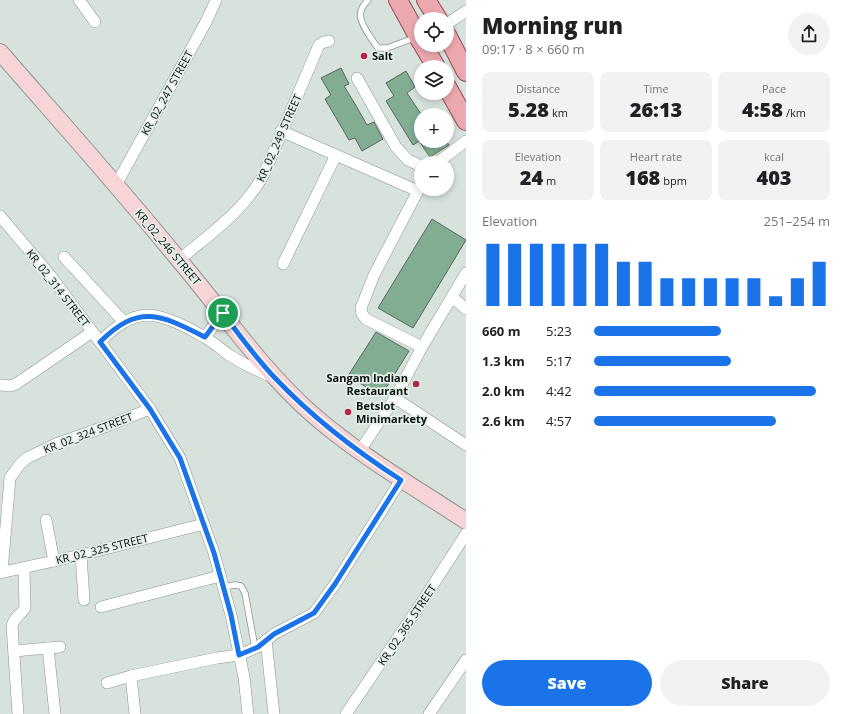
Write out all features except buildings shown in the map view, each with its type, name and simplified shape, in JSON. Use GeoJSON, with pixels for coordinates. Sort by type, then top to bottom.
{"type":"FeatureCollection","features":[{"type":"Feature","properties":{"kind":"main road"},"geometry":{"type":"LineString","coordinates":[[398,0],[414,29]]}},
{"type":"Feature","properties":{"kind":"main road"},"geometry":{"type":"LineString","coordinates":[[426,0],[434,12]]}},
{"type":"Feature","properties":{"kind":"main road"},"geometry":{"type":"LineString","coordinates":[[454,49],[466,72]]}},
{"type":"Feature","properties":{"kind":"main road"},"geometry":{"type":"LineString","coordinates":[[454,100],[466,121]]}},
{"type":"Feature","properties":{"kind":"street"},"geometry":{"type":"LineString","coordinates":[[80,0],[95,22]]}},
{"type":"Feature","properties":{"kind":"street","name":"KR_02_247 STREET"},"geometry":{"type":"LineString","coordinates":[[116,185],[206,22],[216,0]]}},
{"type":"Feature","properties":{"kind":"street"},"geometry":{"type":"LineString","coordinates":[[454,19],[466,11]]}},
{"type":"Feature","properties":{"kind":"street","name":"KR_02_249 STREET"},"geometry":{"type":"LineString","coordinates":[[179,260],[239,209],[257,187],[264,174],[281,131],[319,45],[329,41]]}},
{"type":"Feature","properties":{"kind":"street","name":"KR_02_246 STREET"},"geometry":{"type":"LineString","coordinates":[[0,52],[116,185],[223,313],[274,377],[312,414],[360,452],[401,480]]}},
{"type":"Feature","properties":{"kind":"street"},"geometry":{"type":"LineString","coordinates":[[357,78],[396,147],[408,160],[414,163]]}},
{"type":"Feature","properties":{"kind":"street"},"geometry":{"type":"LineString","coordinates":[[281,131],[414,186]]}},
{"type":"Feature","properties":{"kind":"street"},"geometry":{"type":"LineString","coordinates":[[446,156],[466,141]]}},
{"type":"Feature","properties":{"kind":"street"},"geometry":{"type":"LineString","coordinates":[[284,264],[336,155]]}},
{"type":"Feature","properties":{"kind":"street"},"geometry":{"type":"LineString","coordinates":[[415,196],[374,275],[361,308],[362,314],[366,319],[422,347]]}},
{"type":"Feature","properties":{"kind":"street","name":"KR_02_314 STREET"},"geometry":{"type":"LineString","coordinates":[[0,216],[50,275],[150,409],[180,458],[214,553],[244,677],[248,714]]}},
{"type":"Feature","properties":{"kind":"street"},"geometry":{"type":"LineString","coordinates":[[64,257],[124,322]]}},
{"type":"Feature","properties":{"kind":"street"},"geometry":{"type":"LineString","coordinates":[[360,452],[395,398],[422,347],[466,273]]}},
{"type":"Feature","properties":{"kind":"street"},"geometry":{"type":"LineString","coordinates":[[452,297],[466,309]]}},
{"type":"Feature","properties":{"kind":"street"},"geometry":{"type":"LineString","coordinates":[[205,337],[223,313]]}},
{"type":"Feature","properties":{"kind":"street"},"geometry":{"type":"LineString","coordinates":[[100,342],[124,322],[143,316],[157,316],[170,320],[205,337],[247,366],[274,377]]}},
{"type":"Feature","properties":{"kind":"street"},"geometry":{"type":"LineString","coordinates":[[0,385],[10,386],[16,384],[92,332]]}},
{"type":"Feature","properties":{"kind":"street"},"geometry":{"type":"LineString","coordinates":[[395,398],[466,445]]}},
{"type":"Feature","properties":{"kind":"street","name":"KR_02_324 STREET"},"geometry":{"type":"LineString","coordinates":[[1,573],[10,478],[20,464],[56,444],[150,409]]}},
{"type":"Feature","properties":{"kind":"street"},"geometry":{"type":"LineString","coordinates":[[107,683],[131,676],[217,658],[239,655],[258,647],[274,634],[314,613],[335,584],[401,480],[466,521]]}},
{"type":"Feature","properties":{"kind":"street"},"geometry":{"type":"LineString","coordinates":[[46,520],[54,561]]}},
{"type":"Feature","properties":{"kind":"street","name":"KR_02_325 STREET"},"geometry":{"type":"LineString","coordinates":[[1,573],[81,555],[204,524]]}},
{"type":"Feature","properties":{"kind":"street","name":"KR_02_365 STREET"},"geometry":{"type":"LineString","coordinates":[[346,714],[424,600],[466,534]]}},
{"type":"Feature","properties":{"kind":"street"},"geometry":{"type":"LineString","coordinates":[[81,555],[84,600]]}},
{"type":"Feature","properties":{"kind":"street"},"geometry":{"type":"LineString","coordinates":[[18,714],[13,621],[23,612],[26,603],[24,568]]}},
{"type":"Feature","properties":{"kind":"street"},"geometry":{"type":"LineString","coordinates":[[101,607],[220,576]]}},
{"type":"Feature","properties":{"kind":"street"},"geometry":{"type":"LineString","coordinates":[[266,640],[274,714]]}},
{"type":"Feature","properties":{"kind":"street"},"geometry":{"type":"LineString","coordinates":[[14,651],[60,647]]}},
{"type":"Feature","properties":{"kind":"street"},"geometry":{"type":"LineString","coordinates":[[48,648],[55,714]]}},
{"type":"Feature","properties":{"kind":"street"},"geometry":{"type":"LineString","coordinates":[[429,714],[466,660]]}},
{"type":"Feature","properties":{"kind":"street"},"geometry":{"type":"LineString","coordinates":[[131,676],[135,714]]}},
{"type":"Feature","properties":{"kind":"lane"},"geometry":{"type":"LineString","coordinates":[[368,0],[360,11],[360,15],[368,34],[378,48],[386,48],[414,42]]}},
{"type":"Feature","properties":{"kind":"lane"},"geometry":{"type":"LineString","coordinates":[[223,587],[235,585],[241,586],[245,593],[255,648]]}},
{"type":"Feature","properties":{"kind":"place","name":"Salt"},"geometry":{"type":"Point","coordinates":[364,56]}},
{"type":"Feature","properties":{"kind":"place","name":"Sangam Indian Restaurant"},"geometry":{"type":"Point","coordinates":[416,384]}},
{"type":"Feature","properties":{"kind":"place","name":"Betslot Minimarkety"},"geometry":{"type":"Point","coordinates":[348,412]}},
{"type":"Feature","properties":{"kind":"route"},"geometry":{"type":"LineString","coordinates":[[223,313],[233,328],[274,377],[312,414],[360,452],[401,480],[335,584],[314,613],[274,634],[258,647],[239,655],[231,615],[214,553],[180,458],[150,409],[100,342],[120,324],[147,315],[170,320],[205,337],[223,313]]}}]}
